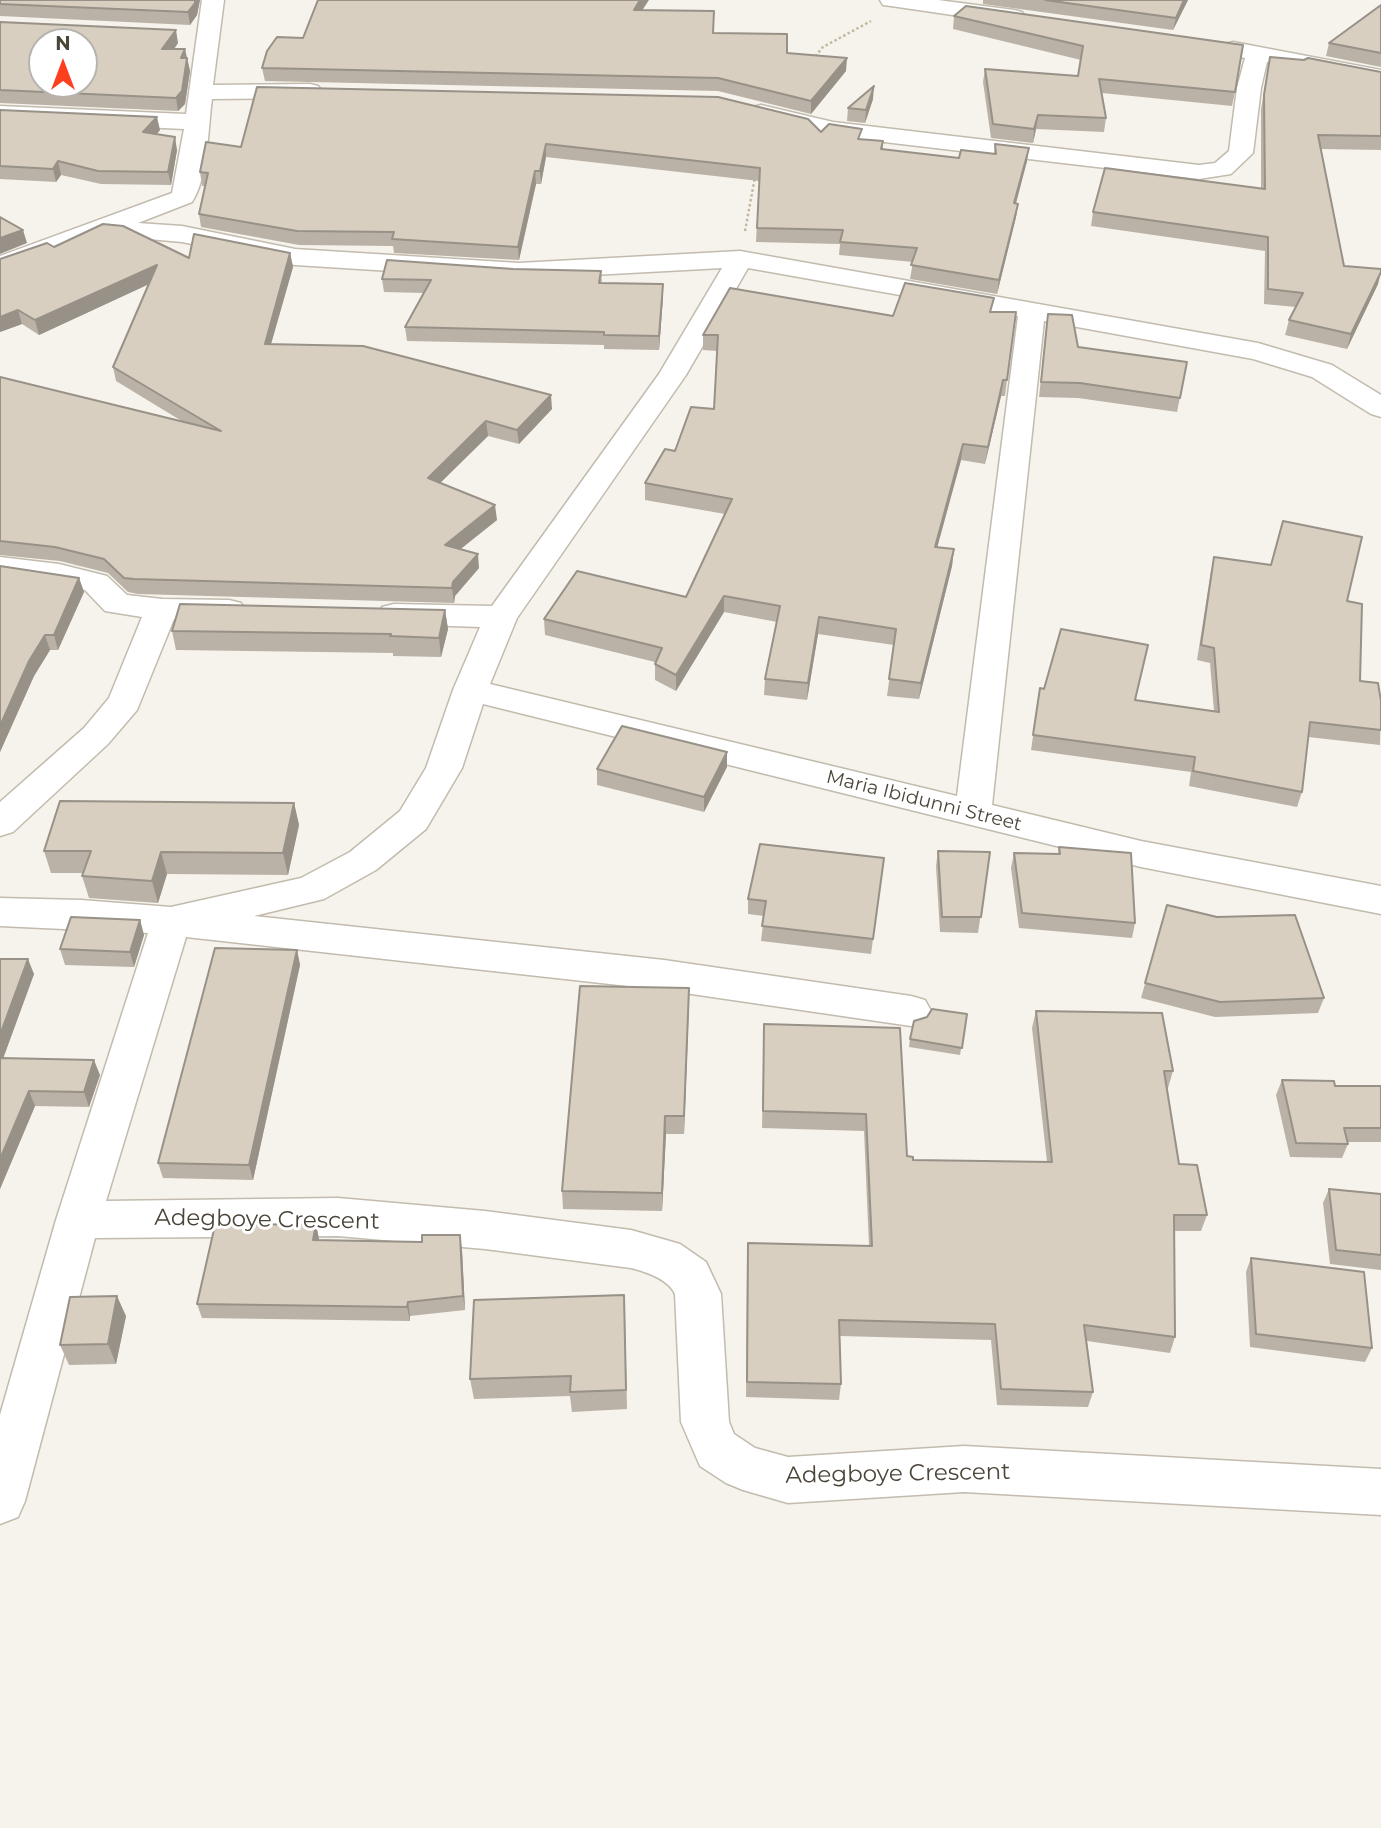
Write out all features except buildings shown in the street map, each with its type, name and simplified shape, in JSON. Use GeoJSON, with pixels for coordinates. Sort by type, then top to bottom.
{"type":"FeatureCollection","features":[{"type":"Feature","properties":{"kind":"street"},"geometry":{"type":"LineString","coordinates":[[0,265],[183,197],[192,161],[213,0]]}},
{"type":"Feature","properties":{"kind":"street"},"geometry":{"type":"LineString","coordinates":[[904,1],[1029,20]]}},
{"type":"Feature","properties":{"kind":"street"},"geometry":{"type":"LineString","coordinates":[[181,34],[207,35]]}},
{"type":"Feature","properties":{"kind":"street"},"geometry":{"type":"LineString","coordinates":[[1217,47],[1258,52],[1381,77]]}},
{"type":"Feature","properties":{"kind":"street"},"geometry":{"type":"LineString","coordinates":[[743,107],[833,129],[1199,172],[1222,169],[1241,153],[1249,88],[1258,52]]}},
{"type":"Feature","properties":{"kind":"street"},"geometry":{"type":"LineString","coordinates":[[201,92],[338,92]]}},
{"type":"Feature","properties":{"kind":"street"},"geometry":{"type":"LineString","coordinates":[[0,113],[197,122]]}},
{"type":"Feature","properties":{"kind":"street"},"geometry":{"type":"LineString","coordinates":[[98,227],[182,234],[295,257],[519,271],[740,259],[1258,351],[1322,371],[1381,408]]}},
{"type":"Feature","properties":{"kind":"street"},"geometry":{"type":"LineString","coordinates":[[172,921],[312,890],[363,861],[413,820],[444,768],[470,690],[501,617],[672,375],[740,259]]}},
{"type":"Feature","properties":{"kind":"street"},"geometry":{"type":"LineString","coordinates":[[972,813],[1032,310]]}},
{"type":"Feature","properties":{"kind":"street"},"geometry":{"type":"LineString","coordinates":[[0,567],[59,574],[96,583],[117,604],[162,609],[259,610]]}},
{"type":"Feature","properties":{"kind":"street"},"geometry":{"type":"LineString","coordinates":[[0,823],[96,736],[125,702],[162,609]]}},
{"type":"Feature","properties":{"kind":"street"},"geometry":{"type":"LineString","coordinates":[[368,613],[501,617]]}},
{"type":"Feature","properties":{"kind":"street","name":"Maria Ibidunni Street"},"geometry":{"type":"LineString","coordinates":[[470,690],[1141,854],[1381,900]]}},
{"type":"Feature","properties":{"kind":"street"},"geometry":{"type":"LineString","coordinates":[[0,912],[81,914],[172,921],[664,975],[911,1011]]}},
{"type":"Feature","properties":{"kind":"street"},"geometry":{"type":"LineString","coordinates":[[0,1501],[78,1220],[172,921]]}},
{"type":"Feature","properties":{"kind":"street","name":"Adegboye Crescent"},"geometry":{"type":"LineString","coordinates":[[78,1220],[338,1217],[485,1230],[631,1249],[664,1258],[690,1276],[698,1294],[705,1422],[717,1450],[743,1467],[788,1480],[964,1469],[1381,1492]]}}]}
